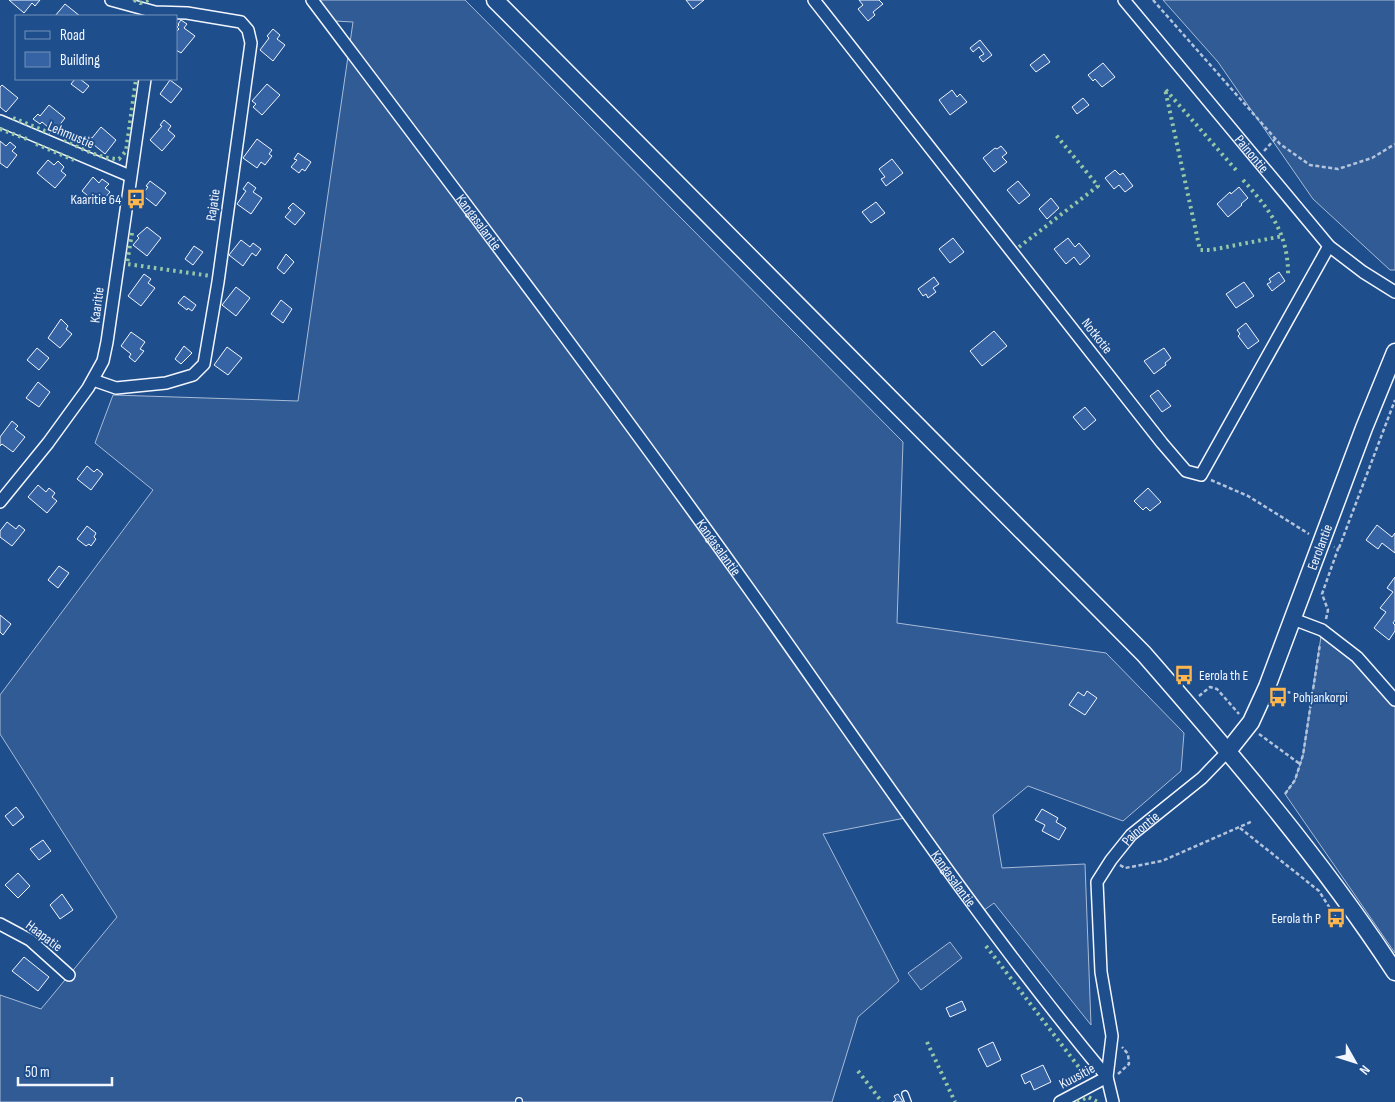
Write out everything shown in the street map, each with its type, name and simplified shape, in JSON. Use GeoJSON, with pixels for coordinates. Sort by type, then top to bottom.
{"type":"FeatureCollection","features":[{"type":"Feature","properties":{"kind":"main road"},"geometry":{"type":"LineString","coordinates":[[495,0],[1144,654],[1228,751],[1324,871],[1395,972]]}},
{"type":"Feature","properties":{"kind":"main road","name":"Eerolantie"},"geometry":{"type":"LineString","coordinates":[[1293,619],[1364,428],[1393,362]]}},
{"type":"Feature","properties":{"kind":"main road","name":"Painontie"},"geometry":{"type":"LineString","coordinates":[[1228,751],[1251,722],[1267,688],[1293,619]]}},
{"type":"Feature","properties":{"kind":"street"},"geometry":{"type":"LineString","coordinates":[[111,0],[155,14],[160,0]]}},
{"type":"Feature","properties":{"kind":"street","name":"Kangasalantie"},"geometry":{"type":"LineString","coordinates":[[312,0],[533,292],[747,587],[972,905],[1107,1077],[1113,1102]]}},
{"type":"Feature","properties":{"kind":"street","name":"Notkotie"},"geometry":{"type":"LineString","coordinates":[[814,0],[1186,472],[1201,475],[1329,246]]}},
{"type":"Feature","properties":{"kind":"street","name":"Painontie"},"geometry":{"type":"LineString","coordinates":[[1124,0],[1329,246],[1363,272],[1395,292]]}},
{"type":"Feature","properties":{"kind":"street","name":"Rajatie"},"geometry":{"type":"LineString","coordinates":[[93,380],[116,388],[166,383],[193,375],[204,364],[219,273],[251,43],[248,30],[241,22],[187,13],[155,14]]}},
{"type":"Feature","properties":{"kind":"street","name":"Kaaritie"},"geometry":{"type":"LineString","coordinates":[[0,502],[48,443],[93,380],[103,361],[145,80]]}},
{"type":"Feature","properties":{"kind":"street","name":"Lehmustie"},"geometry":{"type":"LineString","coordinates":[[0,121],[130,176]]}},
{"type":"Feature","properties":{"kind":"street"},"geometry":{"type":"LineString","coordinates":[[1293,619],[1322,630],[1357,657],[1395,700]]}},
{"type":"Feature","properties":{"kind":"street","name":"Painontie"},"geometry":{"type":"LineString","coordinates":[[1107,1077],[1112,1036],[1101,972],[1097,882],[1111,860],[1131,835],[1202,778],[1228,751]]}},
{"type":"Feature","properties":{"kind":"street","name":"Haapatie"},"geometry":{"type":"LineString","coordinates":[[0,924],[30,940],[69,975]]}},
{"type":"Feature","properties":{"kind":"street","name":"Kuusitie"},"geometry":{"type":"LineString","coordinates":[[1060,1102],[1107,1077]]}},
{"type":"Feature","properties":{"kind":"lane"},"geometry":{"type":"LineString","coordinates":[[904,1094],[908,1102]]}},
{"type":"Feature","properties":{"kind":"path"},"geometry":{"type":"LineString","coordinates":[[1153,0],[1275,139],[1310,164],[1338,169],[1372,158],[1395,144]]}},
{"type":"Feature","properties":{"kind":"path"},"geometry":{"type":"LineString","coordinates":[[1257,159],[1275,139]]}},
{"type":"Feature","properties":{"kind":"path"},"geometry":{"type":"LineString","coordinates":[[1338,549],[1395,400]]}},
{"type":"Feature","properties":{"kind":"path"},"geometry":{"type":"LineString","coordinates":[[1280,691],[1312,696]]}},
{"type":"Feature","properties":{"kind":"path"},"geometry":{"type":"LineString","coordinates":[[1111,860],[1125,868],[1162,860],[1253,821]]}},
{"type":"Feature","properties":{"kind":"path"},"geometry":{"type":"LineString","coordinates":[[1239,827],[1319,891],[1336,918]]}},
{"type":"Feature","properties":{"kind":"shaded area"},"geometry":{"type":"Polygon","coordinates":[[[320,0],[465,0],[903,442],[897,623],[1106,653],[1184,733],[1181,771],[1123,821],[1028,786],[993,815],[1002,868],[1085,864],[1091,1025],[994,903],[983,911],[910,817],[823,834],[899,981],[858,1017],[832,1102],[0,1102],[0,995],[41,1009],[117,917],[0,734],[0,695],[153,490],[95,443],[113,395],[298,401],[353,22],[335,21],[320,0]]]}},
{"type":"Feature","properties":{"kind":"shaded area"},"geometry":{"type":"Polygon","coordinates":[[[1163,0],[1395,0],[1395,270],[1390,270],[1313,199],[1218,62],[1163,0]]]}},
{"type":"Feature","properties":{"kind":"shaded area"},"geometry":{"type":"Polygon","coordinates":[[[1322,630],[1395,700],[1395,953],[1285,794],[1295,780],[1303,755],[1322,630]]]}},
{"type":"Feature","properties":{"kind":"shaded area"},"geometry":{"type":"Polygon","coordinates":[[[950,942],[962,958],[921,990],[908,973],[950,942]]]}},
{"type":"Feature","properties":{"kind":"building"},"geometry":{"type":"Polygon","coordinates":[[[9,0],[40,0],[35,6],[32,3],[24,13],[9,0]]]}},
{"type":"Feature","properties":{"kind":"building"},"geometry":{"type":"Polygon","coordinates":[[[686,0],[704,0],[693,9],[686,0]]]}},
{"type":"Feature","properties":{"kind":"building"},"geometry":{"type":"Polygon","coordinates":[[[859,0],[879,0],[883,4],[873,12],[875,15],[868,21],[858,9],[863,5],[859,0]]]}},
{"type":"Feature","properties":{"kind":"building"},"geometry":{"type":"Polygon","coordinates":[[[65,4],[79,15],[56,15],[65,4]]]}},
{"type":"Feature","properties":{"kind":"building"},"geometry":{"type":"Polygon","coordinates":[[[181,20],[187,24],[184,28],[195,36],[181,53],[178,51],[178,24],[181,20]]]}},
{"type":"Feature","properties":{"kind":"building"},"geometry":{"type":"Polygon","coordinates":[[[273,29],[280,35],[277,39],[285,45],[273,61],[260,50],[273,29]]]}},
{"type":"Feature","properties":{"kind":"building"},"geometry":{"type":"Polygon","coordinates":[[[980,40],[992,55],[983,62],[979,57],[984,54],[979,47],[973,52],[970,48],[980,40]]]}},
{"type":"Feature","properties":{"kind":"building"},"geometry":{"type":"Polygon","coordinates":[[[1044,54],[1050,62],[1036,72],[1030,65],[1044,54]]]}},
{"type":"Feature","properties":{"kind":"building"},"geometry":{"type":"Polygon","coordinates":[[[1103,63],[1115,77],[1102,87],[1095,79],[1093,81],[1088,75],[1103,63]]]}},
{"type":"Feature","properties":{"kind":"building"},"geometry":{"type":"Polygon","coordinates":[[[74,80],[81,80],[89,86],[83,93],[71,84],[74,80]]]}},
{"type":"Feature","properties":{"kind":"building"},"geometry":{"type":"Polygon","coordinates":[[[170,80],[182,89],[171,103],[160,94],[170,80]]]}},
{"type":"Feature","properties":{"kind":"building"},"geometry":{"type":"Polygon","coordinates":[[[267,84],[280,95],[262,115],[253,107],[256,104],[252,101],[267,84]]]}},
{"type":"Feature","properties":{"kind":"building"},"geometry":{"type":"Polygon","coordinates":[[[2,85],[18,98],[6,112],[0,107],[0,87],[2,85]]]}},
{"type":"Feature","properties":{"kind":"building"},"geometry":{"type":"Polygon","coordinates":[[[952,90],[957,97],[960,94],[967,102],[950,115],[939,100],[952,90]]]}},
{"type":"Feature","properties":{"kind":"building"},"geometry":{"type":"Polygon","coordinates":[[[1083,98],[1089,105],[1077,114],[1072,107],[1083,98]]]}},
{"type":"Feature","properties":{"kind":"building"},"geometry":{"type":"Polygon","coordinates":[[[49,105],[65,118],[54,132],[42,122],[40,124],[33,119],[38,114],[40,116],[49,105]]]}},
{"type":"Feature","properties":{"kind":"building"},"geometry":{"type":"Polygon","coordinates":[[[164,120],[171,126],[168,130],[175,136],[162,151],[150,140],[162,126],[160,125],[164,120]]]}},
{"type":"Feature","properties":{"kind":"building"},"geometry":{"type":"Polygon","coordinates":[[[101,127],[116,140],[105,154],[93,144],[91,146],[85,141],[89,136],[92,138],[101,127]]]}},
{"type":"Feature","properties":{"kind":"building"},"geometry":{"type":"Polygon","coordinates":[[[257,139],[272,150],[269,154],[272,156],[265,165],[261,162],[257,168],[243,158],[257,139]]]}},
{"type":"Feature","properties":{"kind":"building"},"geometry":{"type":"Polygon","coordinates":[[[0,141],[6,146],[10,142],[16,147],[12,151],[17,155],[7,168],[0,163],[0,141]]]}},
{"type":"Feature","properties":{"kind":"building"},"geometry":{"type":"Polygon","coordinates":[[[1001,146],[1007,153],[1002,157],[1007,162],[994,172],[983,158],[995,148],[997,149],[1001,146]]]}},
{"type":"Feature","properties":{"kind":"building"},"geometry":{"type":"Polygon","coordinates":[[[298,153],[311,162],[305,171],[302,169],[299,173],[291,167],[297,160],[294,159],[298,153]]]}},
{"type":"Feature","properties":{"kind":"building"},"geometry":{"type":"Polygon","coordinates":[[[892,159],[903,173],[886,186],[881,179],[885,177],[879,169],[892,159]]]}},
{"type":"Feature","properties":{"kind":"building"},"geometry":{"type":"Polygon","coordinates":[[[48,160],[54,165],[58,161],[64,167],[61,171],[66,175],[55,188],[37,173],[48,160]]]}},
{"type":"Feature","properties":{"kind":"building"},"geometry":{"type":"Polygon","coordinates":[[[1115,170],[1120,175],[1123,173],[1133,186],[1125,192],[1119,185],[1114,189],[1105,178],[1115,170]]]}},
{"type":"Feature","properties":{"kind":"building"},"geometry":{"type":"Polygon","coordinates":[[[93,177],[99,183],[102,179],[109,184],[105,188],[110,192],[99,205],[82,191],[93,177]]]}},
{"type":"Feature","properties":{"kind":"building"},"geometry":{"type":"Polygon","coordinates":[[[150,181],[166,193],[156,206],[142,195],[150,181]]]}},
{"type":"Feature","properties":{"kind":"building"},"geometry":{"type":"Polygon","coordinates":[[[1018,181],[1030,195],[1019,204],[1007,190],[1018,181]]]}},
{"type":"Feature","properties":{"kind":"building"},"geometry":{"type":"Polygon","coordinates":[[[248,182],[256,188],[253,192],[262,198],[251,214],[237,204],[246,191],[243,189],[248,182]]]}},
{"type":"Feature","properties":{"kind":"building"},"geometry":{"type":"Polygon","coordinates":[[[1239,187],[1248,198],[1228,217],[1217,204],[1230,192],[1231,194],[1239,187]]]}},
{"type":"Feature","properties":{"kind":"building"},"geometry":{"type":"Polygon","coordinates":[[[1051,198],[1059,208],[1047,219],[1039,209],[1051,198]]]}},
{"type":"Feature","properties":{"kind":"building"},"geometry":{"type":"Polygon","coordinates":[[[876,202],[885,213],[871,223],[862,212],[876,202]]]}},
{"type":"Feature","properties":{"kind":"building"},"geometry":{"type":"Polygon","coordinates":[[[293,203],[305,213],[295,225],[285,217],[291,210],[288,208],[293,203]]]}},
{"type":"Feature","properties":{"kind":"building"},"geometry":{"type":"Polygon","coordinates":[[[147,227],[161,238],[147,256],[133,245],[139,238],[137,236],[147,227]]]}},
{"type":"Feature","properties":{"kind":"building"},"geometry":{"type":"Polygon","coordinates":[[[953,238],[964,252],[950,263],[939,249],[953,238]]]}},
{"type":"Feature","properties":{"kind":"building"},"geometry":{"type":"Polygon","coordinates":[[[1068,238],[1075,247],[1079,243],[1090,256],[1080,265],[1074,257],[1066,264],[1054,249],[1068,238]]]}},
{"type":"Feature","properties":{"kind":"building"},"geometry":{"type":"Polygon","coordinates":[[[241,240],[250,247],[253,243],[261,249],[256,256],[252,253],[243,266],[229,255],[241,240]]]}},
{"type":"Feature","properties":{"kind":"building"},"geometry":{"type":"Polygon","coordinates":[[[194,246],[203,252],[193,265],[185,259],[194,246]]]}},
{"type":"Feature","properties":{"kind":"building"},"geometry":{"type":"Polygon","coordinates":[[[286,254],[294,262],[284,274],[277,268],[286,254]]]}},
{"type":"Feature","properties":{"kind":"building"},"geometry":{"type":"Polygon","coordinates":[[[1279,272],[1285,281],[1272,291],[1267,284],[1271,282],[1269,279],[1279,272]]]}},
{"type":"Feature","properties":{"kind":"building"},"geometry":{"type":"Polygon","coordinates":[[[144,274],[151,279],[148,283],[155,288],[141,306],[128,296],[144,274]]]}},
{"type":"Feature","properties":{"kind":"building"},"geometry":{"type":"Polygon","coordinates":[[[934,277],[939,284],[933,288],[936,292],[928,298],[926,294],[923,296],[918,289],[934,277]]]}},
{"type":"Feature","properties":{"kind":"building"},"geometry":{"type":"Polygon","coordinates":[[[1244,282],[1254,296],[1236,308],[1226,294],[1244,282]]]}},
{"type":"Feature","properties":{"kind":"building"},"geometry":{"type":"Polygon","coordinates":[[[236,287],[250,298],[236,316],[222,305],[236,287]]]}},
{"type":"Feature","properties":{"kind":"building"},"geometry":{"type":"Polygon","coordinates":[[[184,296],[196,305],[192,311],[188,308],[187,310],[178,303],[184,296]]]}},
{"type":"Feature","properties":{"kind":"building"},"geometry":{"type":"Polygon","coordinates":[[[281,300],[292,309],[283,323],[271,314],[281,300]]]}},
{"type":"Feature","properties":{"kind":"building"},"geometry":{"type":"Polygon","coordinates":[[[61,319],[68,326],[66,329],[72,334],[60,348],[48,338],[61,319]]]}},
{"type":"Feature","properties":{"kind":"building"},"geometry":{"type":"Polygon","coordinates":[[[1246,323],[1259,341],[1248,349],[1238,336],[1240,334],[1237,330],[1246,323]]]}},
{"type":"Feature","properties":{"kind":"building"},"geometry":{"type":"Polygon","coordinates":[[[994,331],[1007,346],[982,366],[970,351],[994,331]]]}},
{"type":"Feature","properties":{"kind":"building"},"geometry":{"type":"Polygon","coordinates":[[[131,332],[145,342],[140,349],[144,351],[135,362],[129,357],[131,354],[121,346],[131,332]]]}},
{"type":"Feature","properties":{"kind":"building"},"geometry":{"type":"Polygon","coordinates":[[[184,346],[192,353],[181,364],[175,359],[184,346]]]}},
{"type":"Feature","properties":{"kind":"building"},"geometry":{"type":"Polygon","coordinates":[[[227,347],[242,358],[228,375],[214,365],[227,347]]]}},
{"type":"Feature","properties":{"kind":"building"},"geometry":{"type":"Polygon","coordinates":[[[37,348],[49,358],[39,370],[27,360],[37,348]]]}},
{"type":"Feature","properties":{"kind":"building"},"geometry":{"type":"Polygon","coordinates":[[[1164,348],[1171,358],[1165,363],[1166,365],[1154,374],[1144,361],[1164,348]]]}},
{"type":"Feature","properties":{"kind":"building"},"geometry":{"type":"Polygon","coordinates":[[[38,382],[50,392],[39,407],[26,398],[38,382]]]}},
{"type":"Feature","properties":{"kind":"building"},"geometry":{"type":"Polygon","coordinates":[[[1158,390],[1171,406],[1162,412],[1150,396],[1158,390]]]}},
{"type":"Feature","properties":{"kind":"building"},"geometry":{"type":"Polygon","coordinates":[[[1085,407],[1096,420],[1084,430],[1073,417],[1085,407]]]}},
{"type":"Feature","properties":{"kind":"building"},"geometry":{"type":"Polygon","coordinates":[[[12,421],[18,426],[15,429],[25,437],[13,452],[2,444],[0,446],[0,437],[12,421]]]}},
{"type":"Feature","properties":{"kind":"building"},"geometry":{"type":"Polygon","coordinates":[[[87,466],[94,472],[97,469],[103,474],[91,490],[77,479],[87,466]]]}},
{"type":"Feature","properties":{"kind":"building"},"geometry":{"type":"Polygon","coordinates":[[[38,485],[46,492],[49,488],[55,493],[52,497],[57,501],[47,513],[28,497],[38,485]]]}},
{"type":"Feature","properties":{"kind":"building"},"geometry":{"type":"Polygon","coordinates":[[[1148,488],[1161,502],[1150,511],[1146,507],[1143,510],[1134,501],[1148,488]]]}},
{"type":"Feature","properties":{"kind":"building"},"geometry":{"type":"Polygon","coordinates":[[[7,522],[16,529],[19,525],[25,530],[12,546],[0,537],[0,531],[7,522]]]}},
{"type":"Feature","properties":{"kind":"building"},"geometry":{"type":"Polygon","coordinates":[[[1377,525],[1392,537],[1395,533],[1395,553],[1382,543],[1378,549],[1366,540],[1377,525]]]}},
{"type":"Feature","properties":{"kind":"building"},"geometry":{"type":"Polygon","coordinates":[[[87,526],[96,533],[94,537],[96,539],[91,546],[89,544],[86,546],[77,539],[87,526]]]}},
{"type":"Feature","properties":{"kind":"building"},"geometry":{"type":"Polygon","coordinates":[[[59,566],[69,573],[58,588],[48,580],[59,566]]]}},
{"type":"Feature","properties":{"kind":"building"},"geometry":{"type":"Polygon","coordinates":[[[1395,577],[1395,620],[1393,623],[1395,631],[1389,640],[1374,628],[1386,612],[1380,608],[1393,592],[1387,588],[1395,577]]]}},
{"type":"Feature","properties":{"kind":"building"},"geometry":{"type":"Polygon","coordinates":[[[0,615],[11,624],[3,635],[0,632],[0,615]]]}},
{"type":"Feature","properties":{"kind":"building"},"geometry":{"type":"Polygon","coordinates":[[[1087,691],[1097,698],[1085,715],[1069,705],[1078,692],[1084,696],[1087,691]]]}},
{"type":"Feature","properties":{"kind":"building"},"geometry":{"type":"Polygon","coordinates":[[[16,807],[24,817],[13,826],[5,816],[16,807]]]}},
{"type":"Feature","properties":{"kind":"building"},"geometry":{"type":"Polygon","coordinates":[[[1042,809],[1058,818],[1056,822],[1066,828],[1059,840],[1042,831],[1045,825],[1035,820],[1042,809]]]}},
{"type":"Feature","properties":{"kind":"building"},"geometry":{"type":"Polygon","coordinates":[[[43,840],[51,851],[39,860],[30,849],[43,840]]]}},
{"type":"Feature","properties":{"kind":"building"},"geometry":{"type":"Polygon","coordinates":[[[18,873],[30,886],[18,898],[5,885],[18,873]]]}},
{"type":"Feature","properties":{"kind":"building"},"geometry":{"type":"Polygon","coordinates":[[[62,894],[73,910],[60,919],[50,905],[62,894]]]}},
{"type":"Feature","properties":{"kind":"building"},"geometry":{"type":"Polygon","coordinates":[[[24,957],[49,977],[38,991],[12,971],[24,957]]]}},
{"type":"Feature","properties":{"kind":"building"},"geometry":{"type":"Polygon","coordinates":[[[962,1001],[966,1010],[950,1017],[946,1008],[962,1001]]]}},
{"type":"Feature","properties":{"kind":"building"},"geometry":{"type":"Polygon","coordinates":[[[993,1042],[1001,1060],[987,1067],[978,1049],[993,1042]]]}},
{"type":"Feature","properties":{"kind":"building"},"geometry":{"type":"Polygon","coordinates":[[[1043,1065],[1051,1082],[1034,1090],[1030,1081],[1025,1084],[1021,1075],[1043,1065]]]}},
{"type":"Feature","properties":{"kind":"building"},"geometry":{"type":"Polygon","coordinates":[[[898,1094],[903,1102],[893,1102],[896,1100],[894,1096],[898,1094]]]}},
{"type":"Feature","properties":{"kind":"hedge"},"geometry":{"type":"LineString","coordinates":[[134,0],[140,3],[149,0]]}},
{"type":"Feature","properties":{"kind":"hedge"},"geometry":{"type":"LineString","coordinates":[[62,134],[63,139],[83,149],[97,155],[119,159],[126,151],[136,80]]}},
{"type":"Feature","properties":{"kind":"hedge"},"geometry":{"type":"LineString","coordinates":[[1236,170],[1165,89],[1200,250],[1211,250],[1283,236]]}},
{"type":"Feature","properties":{"kind":"hedge"},"geometry":{"type":"LineString","coordinates":[[13,118],[50,133]]}},
{"type":"Feature","properties":{"kind":"hedge"},"geometry":{"type":"LineString","coordinates":[[0,129],[27,139]]}},
{"type":"Feature","properties":{"kind":"hedge"},"geometry":{"type":"LineString","coordinates":[[1019,247],[1098,186],[1056,135]]}},
{"type":"Feature","properties":{"kind":"hedge"},"geometry":{"type":"LineString","coordinates":[[36,144],[74,160]]}},
{"type":"Feature","properties":{"kind":"hedge"},"geometry":{"type":"LineString","coordinates":[[1243,180],[1262,202],[1276,224],[1285,248],[1288,277]]}},
{"type":"Feature","properties":{"kind":"hedge"},"geometry":{"type":"LineString","coordinates":[[132,233],[127,264],[211,276]]}},
{"type":"Feature","properties":{"kind":"hedge"},"geometry":{"type":"LineString","coordinates":[[986,946],[1081,1070],[1078,1077]]}},
{"type":"Feature","properties":{"kind":"hedge"},"geometry":{"type":"LineString","coordinates":[[927,1042],[955,1102]]}},
{"type":"Feature","properties":{"kind":"hedge"},"geometry":{"type":"LineString","coordinates":[[858,1071],[882,1102]]}},
{"type":"Feature","properties":{"kind":"hedge"},"geometry":{"type":"LineString","coordinates":[[1077,1102],[1088,1097],[1098,1102]]}},
{"type":"Feature","properties":{"kind":"place","name":"Kaaritie 64"},"geometry":{"type":"Point","coordinates":[136,199]}},
{"type":"Feature","properties":{"kind":"place","name":"Eerola th E"},"geometry":{"type":"Point","coordinates":[1184,675]}},
{"type":"Feature","properties":{"kind":"place","name":"Pohjankorpi"},"geometry":{"type":"Point","coordinates":[1278,697]}},
{"type":"Feature","properties":{"kind":"place","name":"Eerola th P"},"geometry":{"type":"Point","coordinates":[1336,918]}}]}
